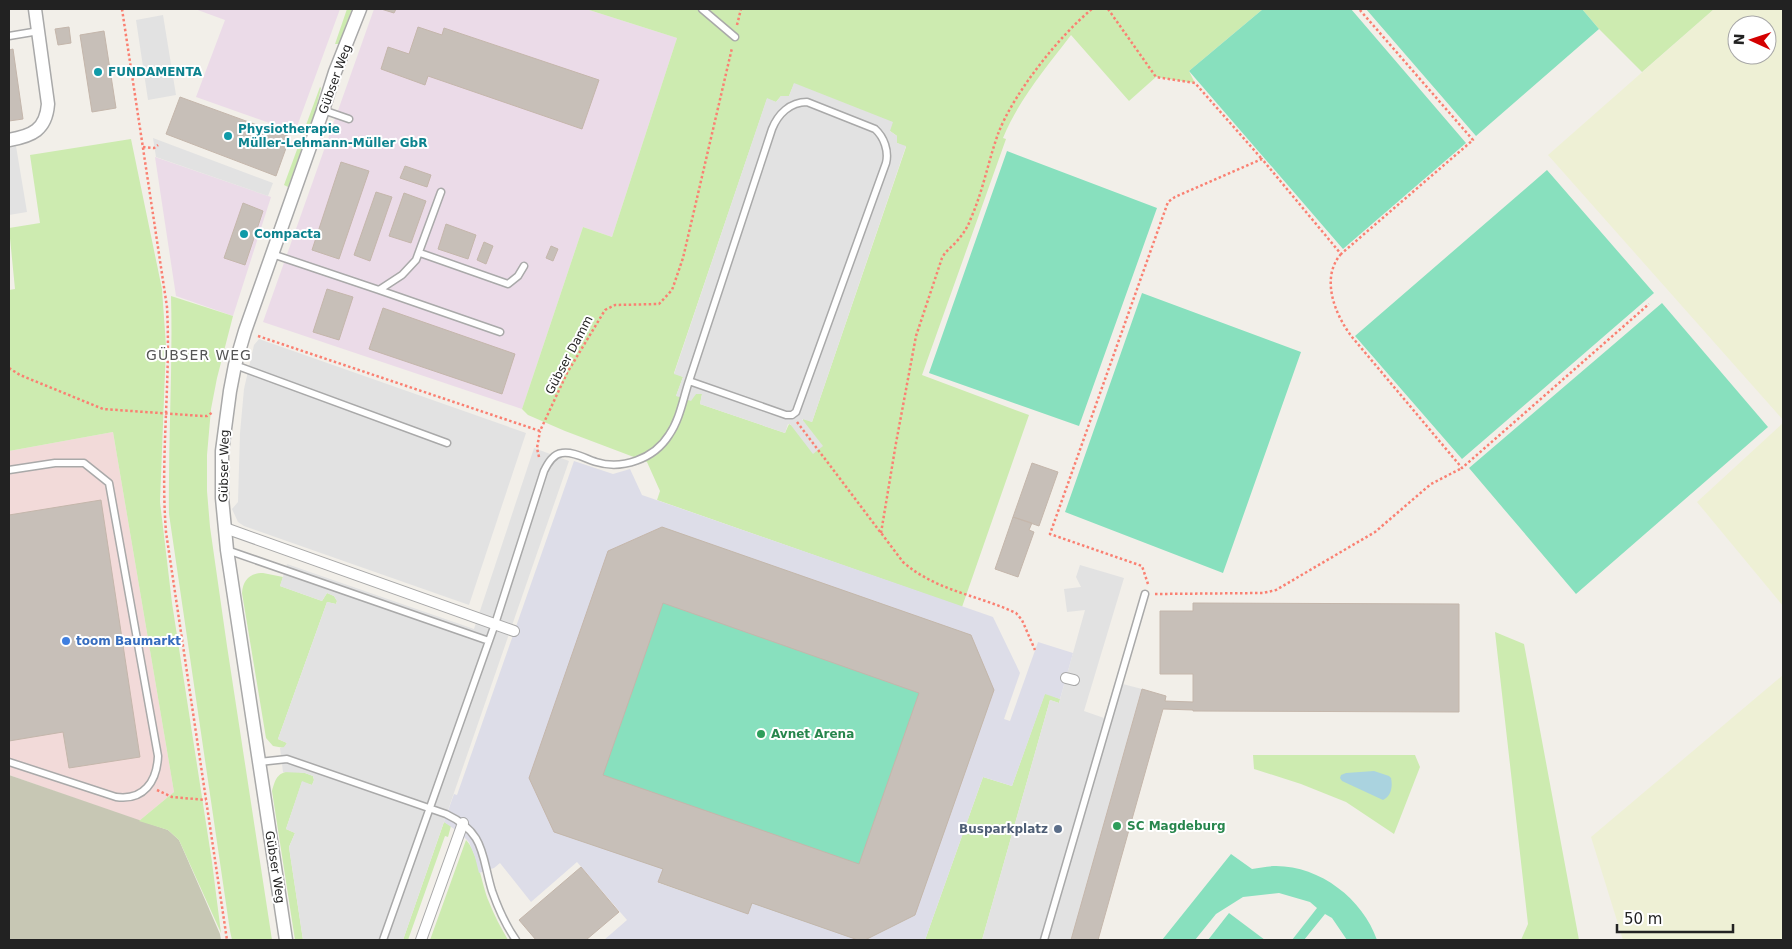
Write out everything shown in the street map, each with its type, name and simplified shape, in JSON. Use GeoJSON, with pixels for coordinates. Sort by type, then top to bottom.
{"type":"FeatureCollection","features":[{"type":"Feature","properties":{"kind":"street"},"geometry":{"type":"LineString","coordinates":[[11,140],[29,135],[40,127],[46,119],[48,104],[35,9]]}},
{"type":"Feature","properties":{"kind":"street","name":"Gübser Weg"},"geometry":{"type":"LineString","coordinates":[[286,940],[227,550],[222,475],[224,434],[235,365],[245,331],[335,72],[360,9]]}},
{"type":"Feature","properties":{"kind":"street"},"geometry":{"type":"LineString","coordinates":[[225,528],[514,631]]}},
{"type":"Feature","properties":{"kind":"street"},"geometry":{"type":"LineString","coordinates":[[421,940],[462,823]]}},
{"type":"Feature","properties":{"kind":"lane"},"geometry":{"type":"LineString","coordinates":[[702,9],[735,38]]}},
{"type":"Feature","properties":{"kind":"lane"},"geometry":{"type":"LineString","coordinates":[[9,36],[39,31]]}},
{"type":"Feature","properties":{"kind":"lane"},"geometry":{"type":"LineString","coordinates":[[383,940],[495,624],[544,470],[555,456],[563,453],[614,465],[634,462],[646,456],[664,442],[671,433],[676,423],[689,381],[774,125],[783,112],[792,105],[809,102],[875,128],[884,142],[887,158],[798,407],[792,415],[786,415],[689,381]]}},
{"type":"Feature","properties":{"kind":"lane"},"geometry":{"type":"LineString","coordinates":[[323,110],[349,119]]}},
{"type":"Feature","properties":{"kind":"lane"},"geometry":{"type":"LineString","coordinates":[[379,290],[402,275],[416,260],[441,192]]}},
{"type":"Feature","properties":{"kind":"lane"},"geometry":{"type":"LineString","coordinates":[[420,253],[508,284],[518,276],[524,266]]}},
{"type":"Feature","properties":{"kind":"lane"},"geometry":{"type":"LineString","coordinates":[[272,254],[500,332]]}},
{"type":"Feature","properties":{"kind":"lane"},"geometry":{"type":"LineString","coordinates":[[235,365],[447,443]]}},
{"type":"Feature","properties":{"kind":"lane"},"geometry":{"type":"LineString","coordinates":[[9,470],[55,462],[84,463],[108,484],[156,743],[157,768],[149,786],[135,796],[116,797],[9,762]]}},
{"type":"Feature","properties":{"kind":"lane"},"geometry":{"type":"LineString","coordinates":[[227,550],[489,641]]}},
{"type":"Feature","properties":{"kind":"lane"},"geometry":{"type":"LineString","coordinates":[[1044,940],[1145,594]]}},
{"type":"Feature","properties":{"kind":"lane"},"geometry":{"type":"LineString","coordinates":[[259,762],[288,759],[446,814],[462,823],[473,832],[481,847],[494,897],[516,940]]}},
{"type":"Feature","properties":{"kind":"path"},"geometry":{"type":"LineString","coordinates":[[122,9],[167,307],[168,356],[164,488],[166,532],[227,940]]}},
{"type":"Feature","properties":{"kind":"path","name":"Gübser Damm"},"geometry":{"type":"LineString","coordinates":[[540,431],[567,373],[598,318],[605,310],[615,305],[659,304],[672,290],[683,258],[741,9]]}},
{"type":"Feature","properties":{"kind":"path"},"geometry":{"type":"LineString","coordinates":[[881,533],[916,336],[942,258],[964,232],[972,216],[998,135],[1008,112],[1060,39],[1092,9]]}},
{"type":"Feature","properties":{"kind":"path"},"geometry":{"type":"LineString","coordinates":[[1108,9],[1156,77],[1195,83],[1262,158],[1340,254]]}},
{"type":"Feature","properties":{"kind":"path"},"geometry":{"type":"LineString","coordinates":[[1359,9],[1473,140],[1340,254],[1332,270],[1331,287],[1334,304],[1342,322],[1352,337],[1462,468]]}},
{"type":"Feature","properties":{"kind":"path"},"geometry":{"type":"LineString","coordinates":[[143,147],[154,148],[158,145]]}},
{"type":"Feature","properties":{"kind":"path"},"geometry":{"type":"LineString","coordinates":[[1262,158],[1175,197],[1167,204],[1050,534],[1142,566],[1148,583],[1145,594],[1263,593],[1276,590],[1374,532],[1431,484],[1462,468],[1648,304]]}},
{"type":"Feature","properties":{"kind":"path"},"geometry":{"type":"LineString","coordinates":[[245,331],[540,431],[538,453],[544,470]]}},
{"type":"Feature","properties":{"kind":"path"},"geometry":{"type":"LineString","coordinates":[[9,368],[20,375],[103,409],[202,416],[207,416],[212,412],[227,412]]}},
{"type":"Feature","properties":{"kind":"path"},"geometry":{"type":"LineString","coordinates":[[792,415],[903,562],[923,578],[1016,613],[1022,620],[1035,650]]}},
{"type":"Feature","properties":{"kind":"path"},"geometry":{"type":"LineString","coordinates":[[149,786],[172,798],[206,800]]}},
{"type":"Feature","properties":{"kind":"shaded area"},"geometry":{"type":"Polygon","coordinates":[[[195,9],[340,9],[295,132],[196,97],[225,20],[195,9]]]}},
{"type":"Feature","properties":{"kind":"shaded area"},"geometry":{"type":"Polygon","coordinates":[[[374,9],[586,9],[677,38],[612,237],[583,227],[522,409],[263,322],[374,9]]]}},
{"type":"Feature","properties":{"kind":"shaded area"},"geometry":{"type":"Polygon","coordinates":[[[1714,9],[1783,9],[1783,420],[1548,155],[1714,9]]]}},
{"type":"Feature","properties":{"kind":"shaded area"},"geometry":{"type":"Polygon","coordinates":[[[163,15],[176,95],[148,100],[136,20],[163,15]]]}},
{"type":"Feature","properties":{"kind":"shaded area"},"geometry":{"type":"Polygon","coordinates":[[[794,83],[893,122],[890,131],[897,136],[897,143],[906,146],[812,422],[802,419],[823,446],[813,454],[790,424],[788,424],[785,433],[700,404],[702,394],[696,394],[691,401],[676,396],[683,377],[674,374],[767,98],[776,102],[781,96],[789,96],[794,83]]]}},
{"type":"Feature","properties":{"kind":"shaded area"},"geometry":{"type":"Polygon","coordinates":[[[153,138],[273,183],[268,196],[156,157],[153,138]]]}},
{"type":"Feature","properties":{"kind":"shaded area"},"geometry":{"type":"Polygon","coordinates":[[[16,146],[27,212],[9,215],[9,148],[16,146]]]}},
{"type":"Feature","properties":{"kind":"shaded area"},"geometry":{"type":"Polygon","coordinates":[[[155,157],[271,197],[233,316],[176,296],[155,157]]]}},
{"type":"Feature","properties":{"kind":"shaded area"},"geometry":{"type":"Polygon","coordinates":[[[259,339],[526,433],[469,605],[244,526],[238,522],[232,509],[238,502],[240,433],[244,389],[254,345],[259,339]]]}},
{"type":"Feature","properties":{"kind":"shaded area"},"geometry":{"type":"Polygon","coordinates":[[[1783,423],[1783,606],[1697,502],[1783,423]]]}},
{"type":"Feature","properties":{"kind":"shaded area"},"geometry":{"type":"Polygon","coordinates":[[[113,432],[174,792],[139,821],[9,775],[9,451],[113,432]]]}},
{"type":"Feature","properties":{"kind":"shaded area"},"geometry":{"type":"Polygon","coordinates":[[[534,448],[569,461],[403,940],[303,940],[289,847],[295,833],[286,829],[302,781],[312,785],[314,780],[313,776],[305,773],[283,772],[280,748],[284,747],[287,743],[278,739],[327,602],[336,604],[337,601],[334,596],[327,593],[322,601],[280,586],[287,564],[474,629],[534,448]]]}},
{"type":"Feature","properties":{"kind":"shaded area"},"geometry":{"type":"Polygon","coordinates":[[[574,461],[613,474],[630,469],[642,495],[993,617],[1020,673],[1004,719],[1010,721],[1038,642],[1073,653],[1060,699],[1045,694],[1012,786],[983,777],[925,940],[865,940],[915,915],[994,690],[971,635],[662,527],[608,551],[554,832],[663,869],[659,883],[748,914],[752,903],[858,940],[604,940],[627,920],[577,862],[531,902],[500,863],[494,868],[479,873],[469,842],[444,822],[454,794],[457,795],[574,461]]]}},
{"type":"Feature","properties":{"kind":"shaded area","name":"Busparkplatz"},"geometry":{"type":"Polygon","coordinates":[[[1080,565],[1124,578],[1084,711],[1104,718],[1115,682],[1142,689],[1071,940],[982,940],[1050,700],[1059,703],[1085,610],[1067,612],[1064,589],[1081,587],[1076,577],[1080,565]]]}},
{"type":"Feature","properties":{"kind":"shaded area"},"geometry":{"type":"Polygon","coordinates":[[[1783,675],[1783,940],[1623,940],[1591,837],[1783,675]]]}},
{"type":"Feature","properties":{"kind":"shaded area"},"geometry":{"type":"Polygon","coordinates":[[[9,775],[168,830],[179,840],[221,940],[9,940],[9,775]]]}},
{"type":"Feature","properties":{"kind":"green space"},"geometry":{"type":"Polygon","coordinates":[[[347,9],[352,9],[339,44],[335,44],[347,9]]]}},
{"type":"Feature","properties":{"kind":"green space"},"geometry":{"type":"Polygon","coordinates":[[[586,9],[1263,9],[1189,71],[1195,83],[1156,77],[1129,101],[1071,35],[1034,84],[1009,124],[1003,138],[1006,139],[922,375],[1029,415],[962,607],[657,500],[660,491],[647,462],[565,431],[528,415],[522,409],[583,227],[612,237],[677,38],[586,9]],[[794,84],[789,96],[781,96],[776,102],[767,99],[674,373],[683,377],[676,396],[702,394],[700,404],[785,433],[789,424],[791,425],[803,420],[803,418],[812,422],[906,147],[897,143],[897,136],[794,84]]]}},
{"type":"Feature","properties":{"kind":"green space"},"geometry":{"type":"Polygon","coordinates":[[[1263,9],[1351,9],[1466,143],[1343,249],[1189,71],[1263,9]]]}},
{"type":"Feature","properties":{"kind":"green space"},"geometry":{"type":"Polygon","coordinates":[[[1366,9],[1582,9],[1599,29],[1476,136],[1366,9]]]}},
{"type":"Feature","properties":{"kind":"green space"},"geometry":{"type":"Polygon","coordinates":[[[1582,9],[1714,9],[1642,72],[1582,9]]]}},
{"type":"Feature","properties":{"kind":"green space"},"geometry":{"type":"Polygon","coordinates":[[[320,87],[315,112],[288,187],[284,185],[320,87]]]}},
{"type":"Feature","properties":{"kind":"green space"},"geometry":{"type":"Polygon","coordinates":[[[131,139],[162,289],[166,346],[160,502],[172,603],[212,862],[221,933],[179,840],[168,830],[139,821],[174,792],[113,432],[9,451],[9,290],[15,289],[9,228],[40,223],[30,155],[131,139]]]}},
{"type":"Feature","properties":{"kind":"green space"},"geometry":{"type":"Polygon","coordinates":[[[1007,151],[1157,208],[1079,426],[929,373],[1007,151]]]}},
{"type":"Feature","properties":{"kind":"green space"},"geometry":{"type":"Polygon","coordinates":[[[1547,170],[1654,293],[1462,459],[1355,336],[1547,170]]]}},
{"type":"Feature","properties":{"kind":"green space"},"geometry":{"type":"Polygon","coordinates":[[[1142,293],[1301,352],[1223,573],[1065,512],[1142,293]]]}},
{"type":"Feature","properties":{"kind":"green space"},"geometry":{"type":"Polygon","coordinates":[[[171,296],[233,316],[211,409],[207,455],[207,491],[210,527],[227,646],[272,940],[232,940],[230,931],[169,514],[171,296]]]}},
{"type":"Feature","properties":{"kind":"green space"},"geometry":{"type":"Polygon","coordinates":[[[1662,303],[1768,427],[1576,594],[1469,468],[1662,303]]]}},
{"type":"Feature","properties":{"kind":"green space","name":"Avnet Arena"},"geometry":{"type":"Polygon","coordinates":[[[662,527],[971,635],[994,690],[915,915],[865,940],[858,940],[752,904],[748,914],[658,882],[662,869],[554,832],[662,527]]]}},
{"type":"Feature","properties":{"kind":"green space"},"geometry":{"type":"Polygon","coordinates":[[[263,573],[283,577],[280,586],[322,601],[327,593],[334,596],[337,601],[336,604],[327,602],[278,739],[287,743],[284,748],[273,746],[266,738],[242,593],[248,578],[254,574],[263,573]]]}},
{"type":"Feature","properties":{"kind":"green space"},"geometry":{"type":"Polygon","coordinates":[[[1495,632],[1524,644],[1579,940],[1521,940],[1528,924],[1495,632]]]}},
{"type":"Feature","properties":{"kind":"green space"},"geometry":{"type":"Polygon","coordinates":[[[1045,693],[1060,699],[1059,703],[1050,700],[982,940],[925,940],[983,777],[1012,786],[1045,693]]]}},
{"type":"Feature","properties":{"kind":"green space"},"geometry":{"type":"Polygon","coordinates":[[[1253,755],[1415,755],[1420,767],[1394,834],[1346,802],[1301,784],[1254,769],[1253,755]]]}},
{"type":"Feature","properties":{"kind":"green space"},"geometry":{"type":"Polygon","coordinates":[[[293,771],[313,776],[314,780],[312,785],[302,782],[286,829],[295,833],[289,847],[303,940],[295,940],[272,791],[278,776],[293,771]]]}},
{"type":"Feature","properties":{"kind":"green space"},"geometry":{"type":"Polygon","coordinates":[[[444,822],[451,826],[448,837],[445,836],[408,940],[403,940],[444,822]]]}},
{"type":"Feature","properties":{"kind":"green space"},"geometry":{"type":"Polygon","coordinates":[[[466,840],[473,852],[491,907],[508,940],[430,940],[466,840]]]}},
{"type":"Feature","properties":{"kind":"green space"},"geometry":{"type":"Polygon","coordinates":[[[1231,854],[1252,869],[1273,866],[1292,867],[1324,879],[1338,888],[1362,911],[1377,940],[1347,940],[1332,918],[1325,914],[1304,940],[1292,940],[1317,908],[1310,902],[1279,893],[1243,897],[1216,914],[1195,940],[1162,940],[1231,854]]]}},
{"type":"Feature","properties":{"kind":"green space"},"geometry":{"type":"Polygon","coordinates":[[[1229,913],[1265,940],[1208,940],[1229,913]]]}},
{"type":"Feature","properties":{"kind":"water"},"geometry":{"type":"Polygon","coordinates":[[[1374,771],[1391,778],[1391,791],[1383,800],[1342,781],[1340,778],[1341,775],[1346,773],[1374,771]]]}},
{"type":"Feature","properties":{"kind":"building"},"geometry":{"type":"Polygon","coordinates":[[[381,9],[396,9],[394,13],[381,9]]]}},
{"type":"Feature","properties":{"kind":"building"},"geometry":{"type":"Polygon","coordinates":[[[69,27],[71,43],[58,45],[55,29],[69,27]]]}},
{"type":"Feature","properties":{"kind":"building"},"geometry":{"type":"Polygon","coordinates":[[[418,27],[442,35],[444,28],[599,80],[582,129],[428,76],[425,85],[381,69],[388,47],[409,54],[418,27]]]}},
{"type":"Feature","properties":{"kind":"building","name":"FUNDAMENTA"},"geometry":{"type":"Polygon","coordinates":[[[104,31],[116,108],[92,112],[80,35],[104,31]]]}},
{"type":"Feature","properties":{"kind":"building"},"geometry":{"type":"Polygon","coordinates":[[[13,49],[23,119],[9,121],[9,50],[13,49]]]}},
{"type":"Feature","properties":{"kind":"building","name":"Physiotherapie Müller-Lehmann-Müller GbR"},"geometry":{"type":"Polygon","coordinates":[[[180,97],[290,137],[276,176],[166,134],[180,97]]]}},
{"type":"Feature","properties":{"kind":"building"},"geometry":{"type":"Polygon","coordinates":[[[341,162],[369,171],[339,259],[312,250],[341,162]]]}},
{"type":"Feature","properties":{"kind":"building"},"geometry":{"type":"Polygon","coordinates":[[[405,166],[431,175],[427,187],[400,178],[405,166]]]}},
{"type":"Feature","properties":{"kind":"building"},"geometry":{"type":"Polygon","coordinates":[[[376,192],[392,197],[370,261],[354,255],[376,192]]]}},
{"type":"Feature","properties":{"kind":"building"},"geometry":{"type":"Polygon","coordinates":[[[404,193],[426,201],[411,243],[389,236],[404,193]]]}},
{"type":"Feature","properties":{"kind":"building","name":"Compacta"},"geometry":{"type":"Polygon","coordinates":[[[243,203],[263,211],[245,265],[224,258],[243,203]]]}},
{"type":"Feature","properties":{"kind":"building"},"geometry":{"type":"Polygon","coordinates":[[[446,224],[476,235],[468,259],[438,249],[446,224]]]}},
{"type":"Feature","properties":{"kind":"building"},"geometry":{"type":"Polygon","coordinates":[[[484,242],[493,246],[486,264],[477,260],[484,242]]]}},
{"type":"Feature","properties":{"kind":"building"},"geometry":{"type":"Polygon","coordinates":[[[551,246],[558,249],[553,261],[546,258],[551,246]]]}},
{"type":"Feature","properties":{"kind":"building"},"geometry":{"type":"Polygon","coordinates":[[[327,289],[353,297],[339,340],[313,332],[327,289]]]}},
{"type":"Feature","properties":{"kind":"building"},"geometry":{"type":"Polygon","coordinates":[[[383,308],[515,354],[502,394],[369,349],[383,308]]]}},
{"type":"Feature","properties":{"kind":"building"},"geometry":{"type":"Polygon","coordinates":[[[1032,463],[1058,472],[1039,526],[1013,517],[1032,463]]]}},
{"type":"Feature","properties":{"kind":"building","name":"toom Baumarkt"},"geometry":{"type":"Polygon","coordinates":[[[101,500],[140,757],[69,768],[63,732],[9,741],[9,515],[101,500]]]}},
{"type":"Feature","properties":{"kind":"building"},"geometry":{"type":"Polygon","coordinates":[[[1013,517],[1032,523],[1029,530],[1034,532],[1018,577],[995,569],[1013,517]]]}},
{"type":"Feature","properties":{"kind":"building","name":"Avnet Arena"},"geometry":{"type":"Polygon","coordinates":[[[662,527],[971,635],[994,690],[915,915],[865,940],[858,940],[752,903],[748,914],[658,882],[663,869],[554,832],[529,778],[608,551],[662,527]],[[663,603],[603,775],[859,864],[919,693],[663,603]]]}},
{"type":"Feature","properties":{"kind":"building","name":"SC Magdeburg"},"geometry":{"type":"Polygon","coordinates":[[[1193,603],[1459,604],[1459,712],[1193,711],[1163,709],[1098,940],[1071,940],[1142,689],[1166,696],[1165,701],[1193,702],[1193,674],[1160,674],[1160,611],[1193,611],[1193,603]]]}},
{"type":"Feature","properties":{"kind":"building"},"geometry":{"type":"Polygon","coordinates":[[[581,867],[619,912],[586,940],[536,940],[519,920],[581,867]]]}},
{"type":"Feature","properties":{"kind":"place","name":"FUNDAMENTA"},"geometry":{"type":"Point","coordinates":[98,72]}},
{"type":"Feature","properties":{"kind":"place","name":"Physiotherapie Müller-Lehmann-Müller GbR"},"geometry":{"type":"Point","coordinates":[228,136]}},
{"type":"Feature","properties":{"kind":"place","name":"Compacta"},"geometry":{"type":"Point","coordinates":[244,234]}},
{"type":"Feature","properties":{"kind":"place","name":"toom Baumarkt"},"geometry":{"type":"Point","coordinates":[66,641]}},
{"type":"Feature","properties":{"kind":"place","name":"Avnet Arena"},"geometry":{"type":"Point","coordinates":[761,734]}},
{"type":"Feature","properties":{"kind":"place","name":"SC Magdeburg"},"geometry":{"type":"Point","coordinates":[1117,826]}},
{"type":"Feature","properties":{"kind":"place","name":"Busparkplatz"},"geometry":{"type":"Point","coordinates":[1058,829]}},
{"type":"Feature","properties":{"kind":"district","name":"GÜBSER WEG"},"geometry":{"type":"Point","coordinates":[199,355]}}]}
